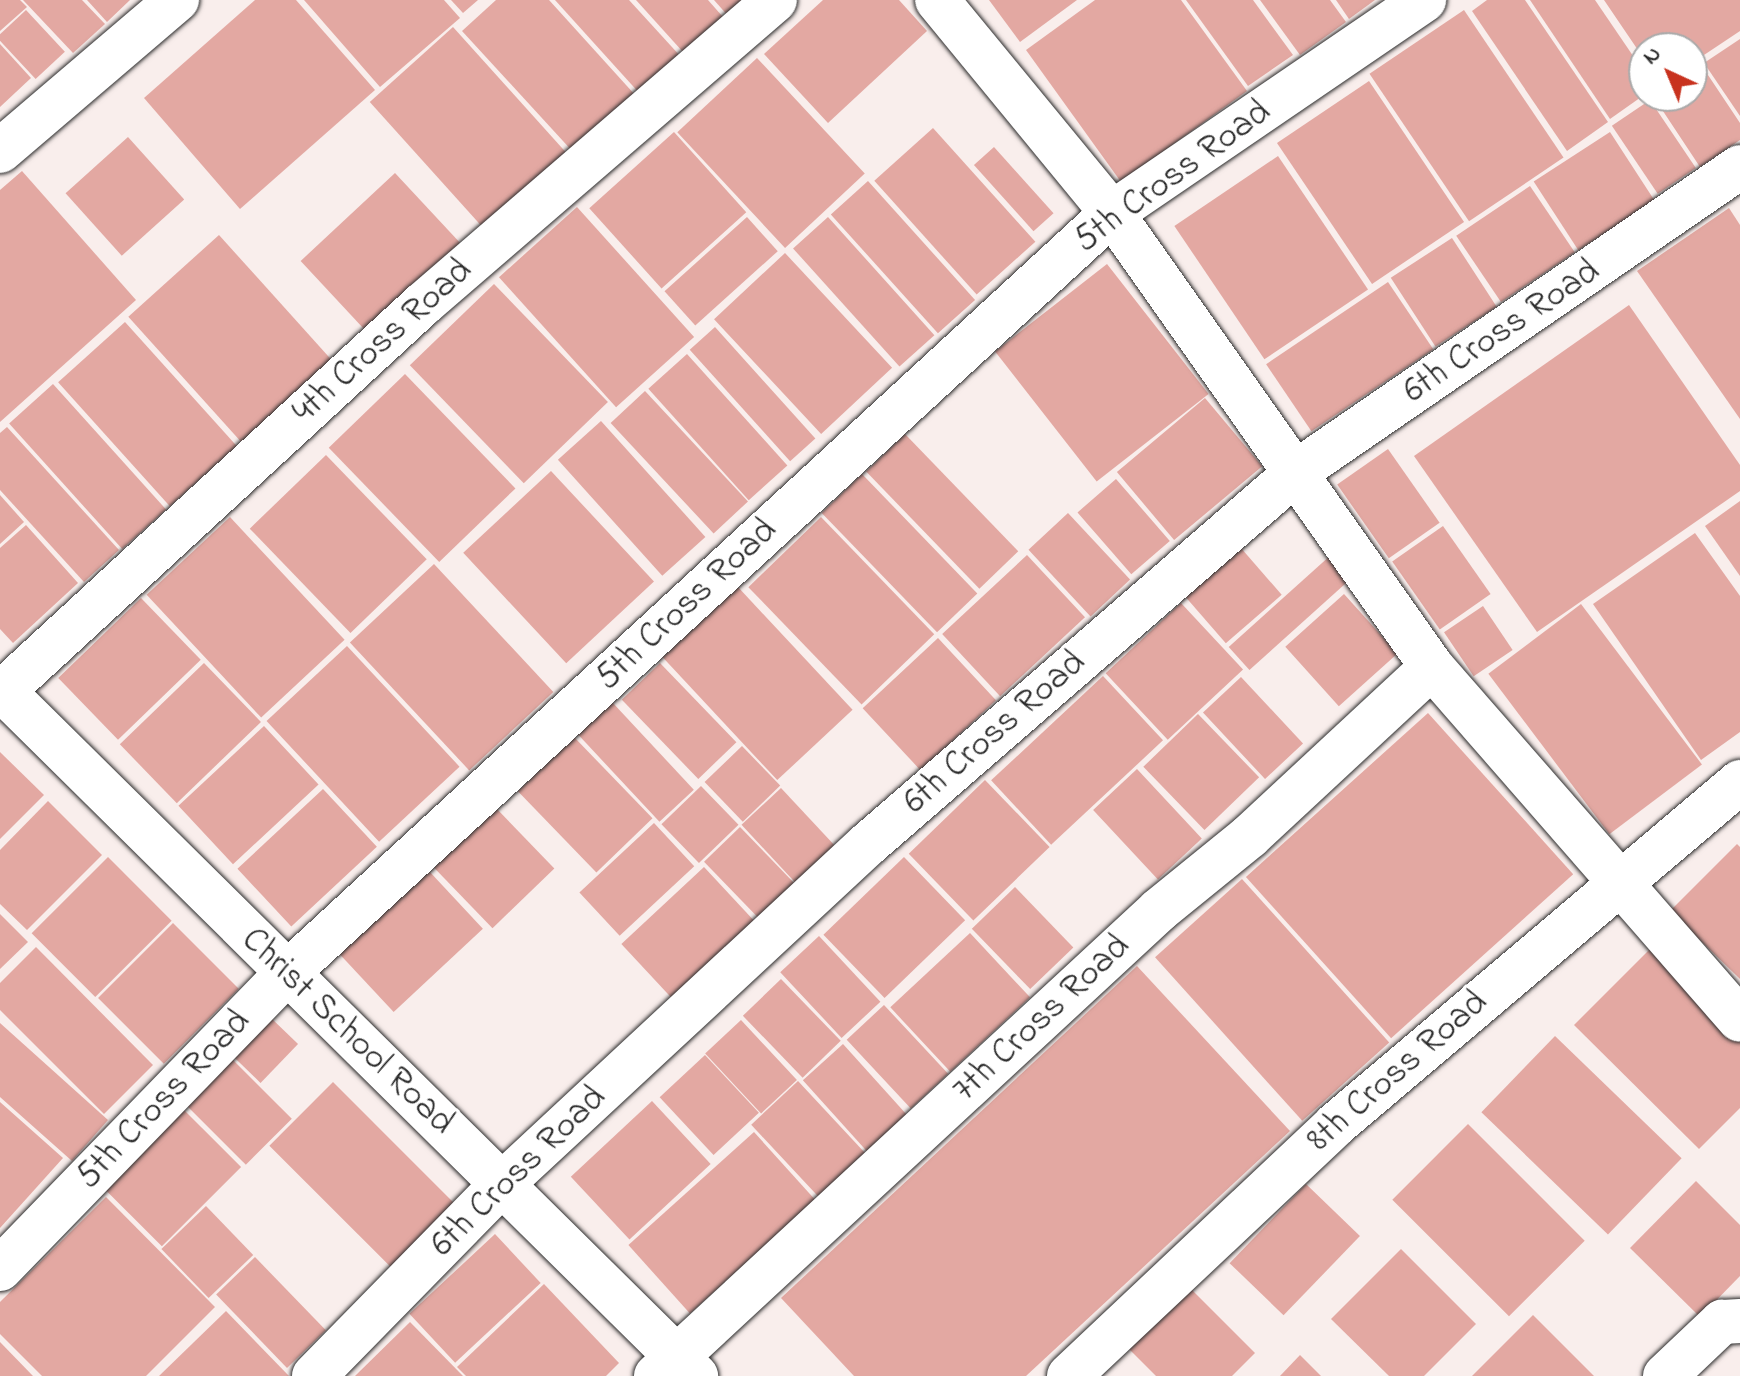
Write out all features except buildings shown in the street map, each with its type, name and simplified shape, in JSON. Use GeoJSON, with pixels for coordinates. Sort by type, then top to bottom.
{"type":"FeatureCollection","features":[{"type":"Feature","properties":{"kind":"street"},"geometry":{"type":"LineString","coordinates":[[0,151],[177,0]]}},
{"type":"Feature","properties":{"kind":"street","name":"4th Cross Road"},"geometry":{"type":"LineString","coordinates":[[1,691],[423,304],[775,0]]}},
{"type":"Feature","properties":{"kind":"street"},"geometry":{"type":"LineString","coordinates":[[937,0],[1112,213],[1299,470],[1432,667],[1617,883],[1740,1020]]}},
{"type":"Feature","properties":{"kind":"street","name":"5th Cross Road"},"geometry":{"type":"LineString","coordinates":[[0,1269],[286,974],[1112,213],[1424,0]]}},
{"type":"Feature","properties":{"kind":"street","name":"6th Cross Road"},"geometry":{"type":"LineString","coordinates":[[314,1376],[502,1184],[868,844],[1299,470],[1740,167]]}},
{"type":"Feature","properties":{"kind":"street","name":"7th Cross Road"},"geometry":{"type":"LineString","coordinates":[[676,1370],[1159,910],[1250,836],[1432,667]]}},
{"type":"Feature","properties":{"kind":"street","name":"Christ School Road"},"geometry":{"type":"LineString","coordinates":[[1,691],[502,1184],[676,1370]]}},
{"type":"Feature","properties":{"kind":"street","name":"8th Cross Road"},"geometry":{"type":"LineString","coordinates":[[1069,1376],[1335,1125],[1617,883],[1740,782]]}},
{"type":"Feature","properties":{"kind":"street"},"geometry":{"type":"LineString","coordinates":[[1665,1376],[1722,1322],[1740,1321]]}}]}
